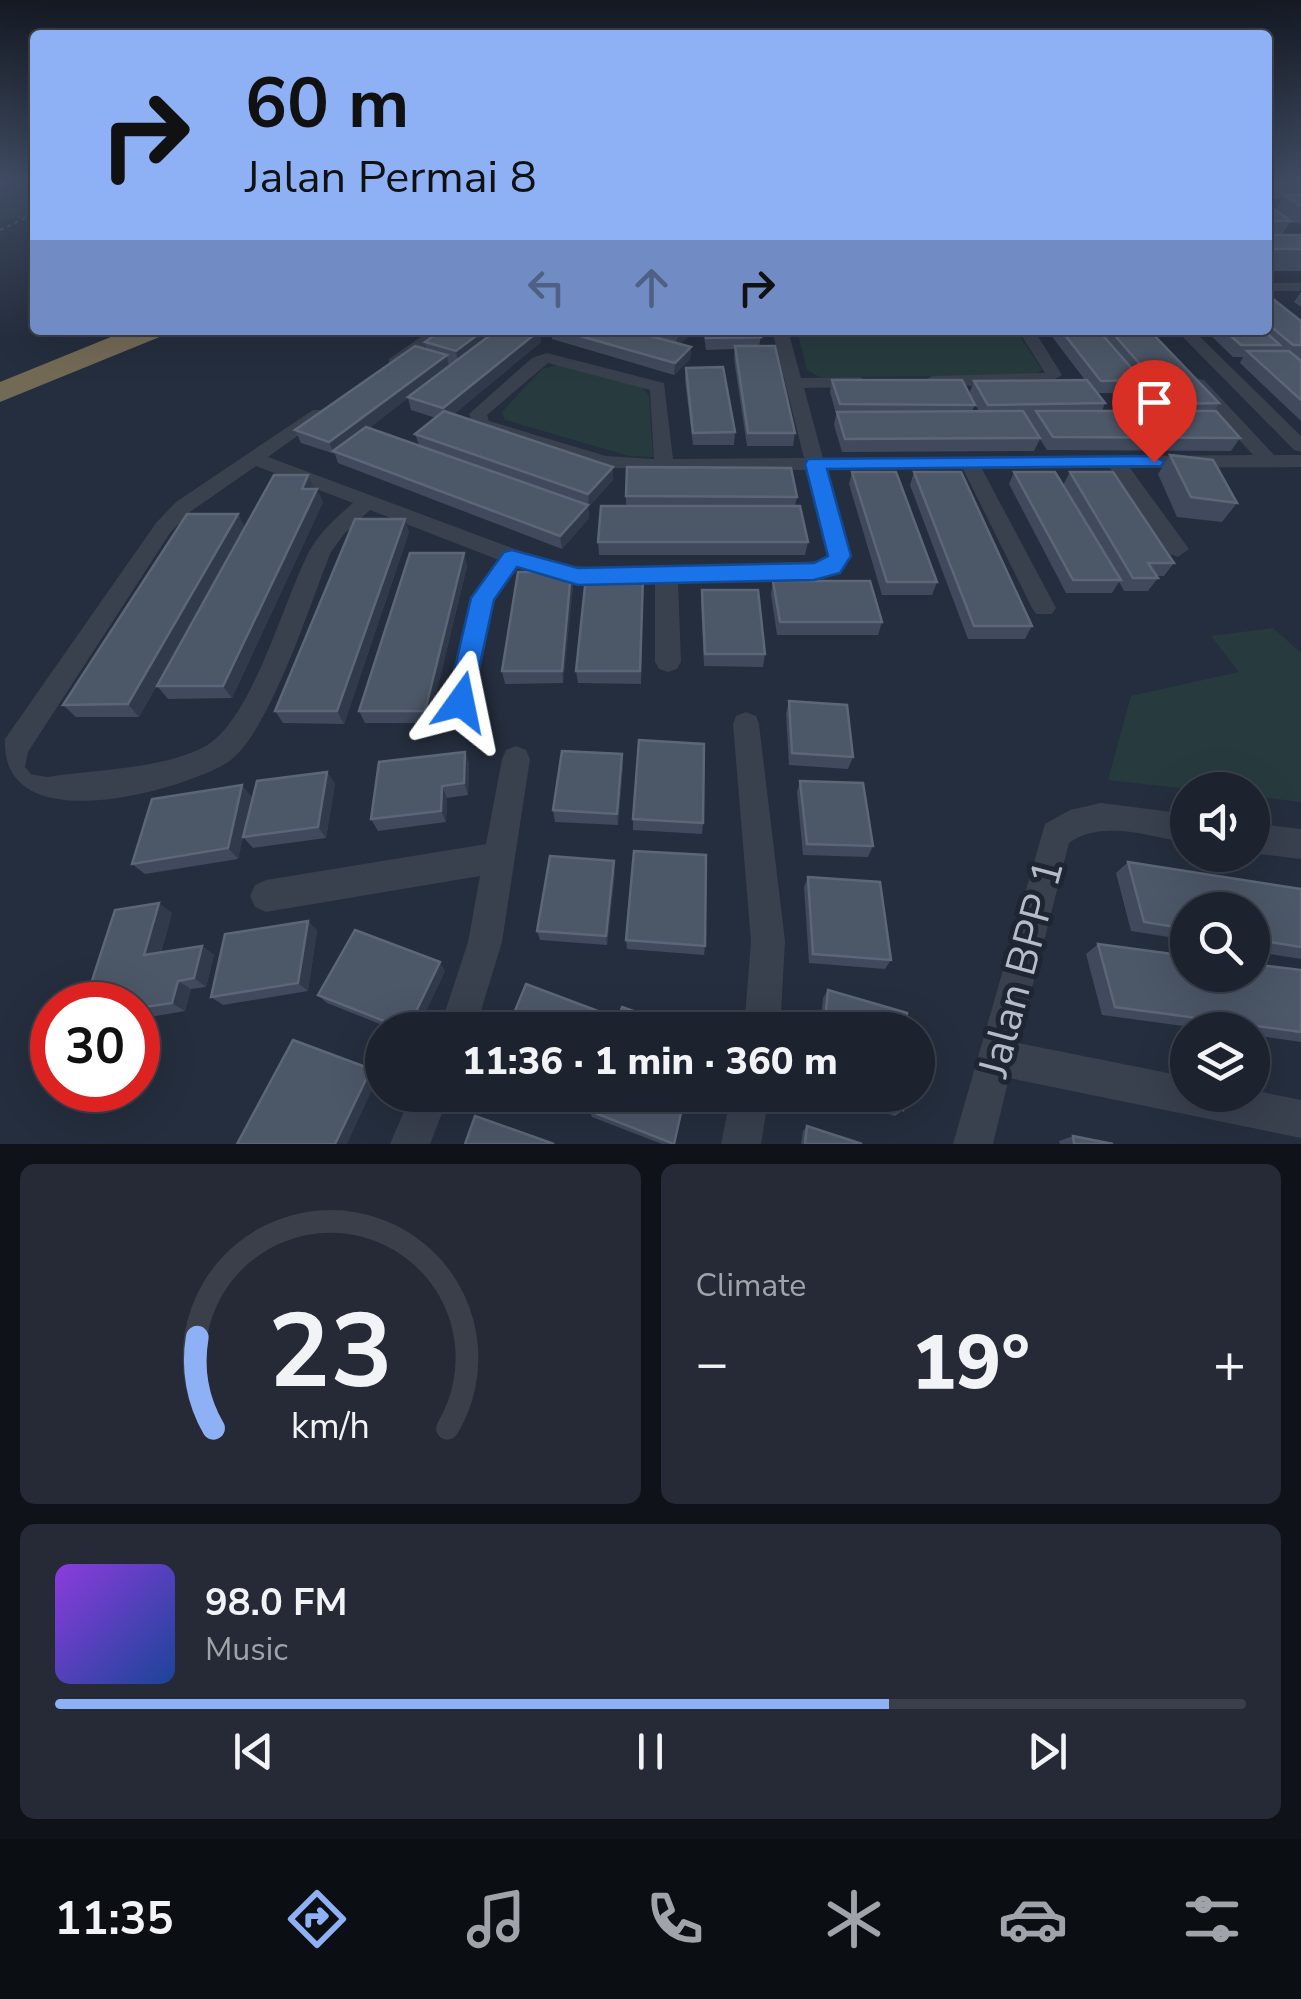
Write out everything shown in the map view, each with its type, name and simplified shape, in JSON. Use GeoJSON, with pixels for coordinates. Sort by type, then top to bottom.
{"type":"FeatureCollection","features":[{"type":"Feature","properties":{"kind":"highway"},"geometry":{"type":"LineString","coordinates":[[0,374],[96,335]]}},
{"type":"Feature","properties":{"kind":"highway"},"geometry":{"type":"LineString","coordinates":[[0,393],[140,335]]}},
{"type":"Feature","properties":{"kind":"street"},"geometry":{"type":"LineString","coordinates":[[1272,287],[1301,287]]}},
{"type":"Feature","properties":{"kind":"street"},"geometry":{"type":"LineString","coordinates":[[379,373],[434,335]]}},
{"type":"Feature","properties":{"kind":"street"},"geometry":{"type":"LineString","coordinates":[[254,459],[512,558],[578,576],[814,572],[832,567],[840,556],[781,335]]}},
{"type":"Feature","properties":{"kind":"street"},"geometry":{"type":"LineString","coordinates":[[910,382],[1044,380],[1054,375],[1052,367],[1030,335]]}},
{"type":"Feature","properties":{"kind":"street"},"geometry":{"type":"LineString","coordinates":[[1189,335],[1301,446]]}},
{"type":"Feature","properties":{"kind":"street"},"geometry":{"type":"LineString","coordinates":[[664,464],[658,387],[558,358],[538,361],[478,414],[481,424],[604,462],[664,464],[970,464],[1301,461]]}},
{"type":"Feature","properties":{"kind":"street"},"geometry":{"type":"LineString","coordinates":[[1189,374],[1269,461]]}},
{"type":"Feature","properties":{"kind":"street"},"geometry":{"type":"LineString","coordinates":[[794,383],[871,382]]}},
{"type":"Feature","properties":{"kind":"street"},"geometry":{"type":"LineString","coordinates":[[332,405],[184,508],[164,528],[15,748],[10,764],[13,777],[26,787],[47,790],[203,761],[222,752],[234,738],[321,550],[336,529],[367,502]]}},
{"type":"Feature","properties":{"kind":"street"},"geometry":{"type":"LineString","coordinates":[[1116,462],[1178,548]]}},
{"type":"Feature","properties":{"kind":"street"},"geometry":{"type":"LineString","coordinates":[[970,464],[1044,608]]}},
{"type":"Feature","properties":{"kind":"street"},"geometry":{"type":"LineString","coordinates":[[461,702],[483,598],[512,558]]}},
{"type":"Feature","properties":{"kind":"street"},"geometry":{"type":"LineString","coordinates":[[666,575],[668,662]]}},
{"type":"Feature","properties":{"kind":"street"},"geometry":{"type":"LineString","coordinates":[[746,724],[768,941],[763,1012]]}},
{"type":"Feature","properties":{"kind":"street"},"geometry":{"type":"LineString","coordinates":[[463,1012],[486,942],[516,759]]}},
{"type":"Feature","properties":{"kind":"street","name":"Jalan BPP 1"},"geometry":{"type":"LineString","coordinates":[[973,1144],[1056,834],[1071,821],[1095,816],[1170,826]]}},
{"type":"Feature","properties":{"kind":"street"},"geometry":{"type":"LineString","coordinates":[[1270,840],[1301,844]]}},
{"type":"Feature","properties":{"kind":"street"},"geometry":{"type":"LineString","coordinates":[[266,896],[502,857]]}},
{"type":"Feature","properties":{"kind":"street"},"geometry":{"type":"LineString","coordinates":[[996,1057],[1301,1119]]}},
{"type":"Feature","properties":{"kind":"street"},"geometry":{"type":"LineString","coordinates":[[410,1144],[423,1112]]}},
{"type":"Feature","properties":{"kind":"street"},"geometry":{"type":"LineString","coordinates":[[741,1144],[747,1112]]}},
{"type":"Feature","properties":{"kind":"green space"},"geometry":{"type":"Polygon","coordinates":[[[798,335],[1019,335],[1042,370],[1033,376],[820,377],[807,370],[798,335]]]}},
{"type":"Feature","properties":{"kind":"green space"},"geometry":{"type":"Polygon","coordinates":[[[558,365],[640,385],[649,395],[653,457],[629,456],[505,420],[502,412],[542,369],[558,365]]]}},
{"type":"Feature","properties":{"kind":"green space"},"geometry":{"type":"Polygon","coordinates":[[[1273,628],[1301,653],[1301,802],[1270,798],[1270,772],[1170,772],[1170,787],[1108,780],[1131,696],[1239,672],[1211,636],[1273,628]]]}},
{"type":"Feature","properties":{"kind":"building"},"geometry":{"type":"Polygon","coordinates":[[[1272,235],[1301,235],[1301,249],[1272,249],[1272,235]]]}},
{"type":"Feature","properties":{"kind":"building"},"geometry":{"type":"Polygon","coordinates":[[[1272,298],[1301,321],[1301,345],[1293,345],[1272,327],[1272,298]]]}},
{"type":"Feature","properties":{"kind":"building"},"geometry":{"type":"Polygon","coordinates":[[[435,335],[477,335],[456,351],[425,342],[435,335]]]}},
{"type":"Feature","properties":{"kind":"building"},"geometry":{"type":"Polygon","coordinates":[[[490,335],[534,335],[443,408],[408,397],[490,335]]]}},
{"type":"Feature","properties":{"kind":"building"},"geometry":{"type":"Polygon","coordinates":[[[577,335],[647,335],[691,347],[675,363],[577,335]]]}},
{"type":"Feature","properties":{"kind":"building"},"geometry":{"type":"Polygon","coordinates":[[[706,335],[761,337],[706,338],[706,335]]]}},
{"type":"Feature","properties":{"kind":"building"},"geometry":{"type":"Polygon","coordinates":[[[1065,335],[1102,335],[1142,380],[1101,381],[1065,335]]]}},
{"type":"Feature","properties":{"kind":"building"},"geometry":{"type":"Polygon","coordinates":[[[1114,335],[1154,335],[1219,403],[1175,404],[1114,335]]]}},
{"type":"Feature","properties":{"kind":"building"},"geometry":{"type":"Polygon","coordinates":[[[1230,335],[1269,335],[1280,345],[1241,345],[1230,335]]]}},
{"type":"Feature","properties":{"kind":"building"},"geometry":{"type":"Polygon","coordinates":[[[415,346],[447,355],[329,442],[295,430],[415,346]]]}},
{"type":"Feature","properties":{"kind":"building"},"geometry":{"type":"Polygon","coordinates":[[[735,346],[775,346],[795,433],[748,433],[735,346]]]}},
{"type":"Feature","properties":{"kind":"building"},"geometry":{"type":"Polygon","coordinates":[[[1247,351],[1289,351],[1301,361],[1301,400],[1247,351]]]}},
{"type":"Feature","properties":{"kind":"building"},"geometry":{"type":"Polygon","coordinates":[[[723,367],[735,432],[693,433],[686,368],[723,367]]]}},
{"type":"Feature","properties":{"kind":"building"},"geometry":{"type":"Polygon","coordinates":[[[832,380],[962,380],[975,405],[840,404],[832,380]]]}},
{"type":"Feature","properties":{"kind":"building"},"geometry":{"type":"Polygon","coordinates":[[[1087,380],[1105,403],[988,405],[974,381],[1087,380]]]}},
{"type":"Feature","properties":{"kind":"building"},"geometry":{"type":"Polygon","coordinates":[[[444,411],[613,467],[588,494],[415,434],[444,411]]]}},
{"type":"Feature","properties":{"kind":"building"},"geometry":{"type":"Polygon","coordinates":[[[1023,411],[1040,438],[845,439],[837,412],[1023,411]]]}},
{"type":"Feature","properties":{"kind":"building"},"geometry":{"type":"Polygon","coordinates":[[[1036,411],[1216,411],[1240,438],[1053,437],[1036,411]]]}},
{"type":"Feature","properties":{"kind":"building"},"geometry":{"type":"Polygon","coordinates":[[[366,427],[588,505],[560,536],[333,451],[366,427]]]}},
{"type":"Feature","properties":{"kind":"building"},"geometry":{"type":"Polygon","coordinates":[[[1170,455],[1213,460],[1237,503],[1191,497],[1170,455]]]}},
{"type":"Feature","properties":{"kind":"building"},"geometry":{"type":"Polygon","coordinates":[[[627,467],[791,468],[797,497],[626,496],[627,467]]]}},
{"type":"Feature","properties":{"kind":"building"},"geometry":{"type":"Polygon","coordinates":[[[852,472],[896,472],[937,582],[887,582],[852,472]]]}},
{"type":"Feature","properties":{"kind":"building"},"geometry":{"type":"Polygon","coordinates":[[[914,472],[961,472],[1032,626],[974,626],[914,472]]]}},
{"type":"Feature","properties":{"kind":"building"},"geometry":{"type":"Polygon","coordinates":[[[1014,472],[1055,472],[1121,580],[1073,580],[1014,472]]]}},
{"type":"Feature","properties":{"kind":"building"},"geometry":{"type":"Polygon","coordinates":[[[1070,472],[1113,472],[1174,563],[1148,563],[1158,578],[1133,578],[1070,472]]]}},
{"type":"Feature","properties":{"kind":"building"},"geometry":{"type":"Polygon","coordinates":[[[274,475],[308,475],[302,489],[317,489],[223,686],[157,686],[274,475]]]}},
{"type":"Feature","properties":{"kind":"building"},"geometry":{"type":"Polygon","coordinates":[[[601,506],[800,506],[808,542],[598,542],[601,506]]]}},
{"type":"Feature","properties":{"kind":"building"},"geometry":{"type":"Polygon","coordinates":[[[187,514],[238,514],[128,704],[63,705],[187,514]]]}},
{"type":"Feature","properties":{"kind":"building"},"geometry":{"type":"Polygon","coordinates":[[[355,519],[405,519],[337,711],[275,711],[355,519]]]}},
{"type":"Feature","properties":{"kind":"building"},"geometry":{"type":"Polygon","coordinates":[[[410,553],[464,553],[425,711],[359,711],[410,553]]]}},
{"type":"Feature","properties":{"kind":"building"},"geometry":{"type":"Polygon","coordinates":[[[518,572],[571,572],[562,671],[502,671],[518,572]]]}},
{"type":"Feature","properties":{"kind":"building"},"geometry":{"type":"Polygon","coordinates":[[[586,577],[643,577],[640,671],[576,671],[586,577]]]}},
{"type":"Feature","properties":{"kind":"building"},"geometry":{"type":"Polygon","coordinates":[[[773,581],[870,581],[882,622],[780,622],[773,581]]]}},
{"type":"Feature","properties":{"kind":"building"},"geometry":{"type":"Polygon","coordinates":[[[702,590],[758,590],[765,654],[705,654],[702,590]]]}},
{"type":"Feature","properties":{"kind":"building"},"geometry":{"type":"Polygon","coordinates":[[[789,701],[847,705],[853,757],[792,753],[789,701]]]}},
{"type":"Feature","properties":{"kind":"building"},"geometry":{"type":"Polygon","coordinates":[[[639,740],[704,744],[703,823],[633,819],[639,740]]]}},
{"type":"Feature","properties":{"kind":"building"},"geometry":{"type":"Polygon","coordinates":[[[562,751],[622,754],[617,814],[553,810],[562,751]]]}},
{"type":"Feature","properties":{"kind":"building"},"geometry":{"type":"Polygon","coordinates":[[[465,752],[464,783],[442,786],[441,811],[371,819],[379,762],[465,752]]]}},
{"type":"Feature","properties":{"kind":"building"},"geometry":{"type":"Polygon","coordinates":[[[327,772],[318,827],[243,837],[257,781],[327,772]]]}},
{"type":"Feature","properties":{"kind":"building"},"geometry":{"type":"Polygon","coordinates":[[[800,781],[863,783],[873,846],[807,844],[800,781]]]}},
{"type":"Feature","properties":{"kind":"building"},"geometry":{"type":"Polygon","coordinates":[[[242,785],[228,848],[132,864],[152,799],[242,785]]]}},
{"type":"Feature","properties":{"kind":"building"},"geometry":{"type":"Polygon","coordinates":[[[634,851],[706,855],[705,946],[626,940],[634,851]]]}},
{"type":"Feature","properties":{"kind":"building"},"geometry":{"type":"Polygon","coordinates":[[[550,856],[614,861],[606,936],[537,931],[550,856]]]}},
{"type":"Feature","properties":{"kind":"building"},"geometry":{"type":"Polygon","coordinates":[[[1128,862],[1170,869],[1170,872],[1301,889],[1301,947],[1270,942],[1270,892],[1170,892],[1170,926],[1144,922],[1128,862]]]}},
{"type":"Feature","properties":{"kind":"building"},"geometry":{"type":"Polygon","coordinates":[[[808,877],[880,882],[891,960],[813,954],[808,877]]]}},
{"type":"Feature","properties":{"kind":"building"},"geometry":{"type":"Polygon","coordinates":[[[159,903],[144,955],[202,946],[194,978],[178,981],[172,1003],[160,1005],[160,982],[92,982],[115,910],[159,903]]]}},
{"type":"Feature","properties":{"kind":"building"},"geometry":{"type":"Polygon","coordinates":[[[308,921],[298,983],[211,997],[225,934],[308,921]]]}},
{"type":"Feature","properties":{"kind":"building"},"geometry":{"type":"Polygon","coordinates":[[[355,930],[440,962],[416,1012],[365,1013],[318,995],[355,930]]]}},
{"type":"Feature","properties":{"kind":"building"},"geometry":{"type":"Polygon","coordinates":[[[1098,944],[1170,954],[1170,992],[1270,992],[1270,966],[1301,970],[1301,1032],[1270,1028],[1270,1012],[1170,1014],[1115,1007],[1098,944]]]}},
{"type":"Feature","properties":{"kind":"building"},"geometry":{"type":"Polygon","coordinates":[[[526,984],[598,1011],[598,1012],[514,1012],[526,984]]]}},
{"type":"Feature","properties":{"kind":"building"},"geometry":{"type":"Polygon","coordinates":[[[828,990],[904,1012],[826,1012],[828,990]]]}},
{"type":"Feature","properties":{"kind":"building"},"geometry":{"type":"Polygon","coordinates":[[[293,1040],[365,1067],[365,1082],[335,1144],[237,1144],[293,1040]]]}},
{"type":"Feature","properties":{"kind":"building"},"geometry":{"type":"Polygon","coordinates":[[[593,1112],[681,1112],[674,1144],[593,1112]]]}},
{"type":"Feature","properties":{"kind":"building"},"geometry":{"type":"Polygon","coordinates":[[[475,1116],[554,1144],[465,1144],[475,1116]]]}},
{"type":"Feature","properties":{"kind":"building"},"geometry":{"type":"Polygon","coordinates":[[[807,1126],[862,1144],[805,1144],[807,1126]]]}},
{"type":"Feature","properties":{"kind":"building"},"geometry":{"type":"Polygon","coordinates":[[[1073,1136],[1113,1144],[1074,1144],[1073,1136]]]}},
{"type":"Feature","properties":{"kind":"route"},"geometry":{"type":"LineString","coordinates":[[461,702],[483,598],[512,558],[578,576],[814,572],[832,567],[840,556],[815,464],[1154,462]]}}]}
